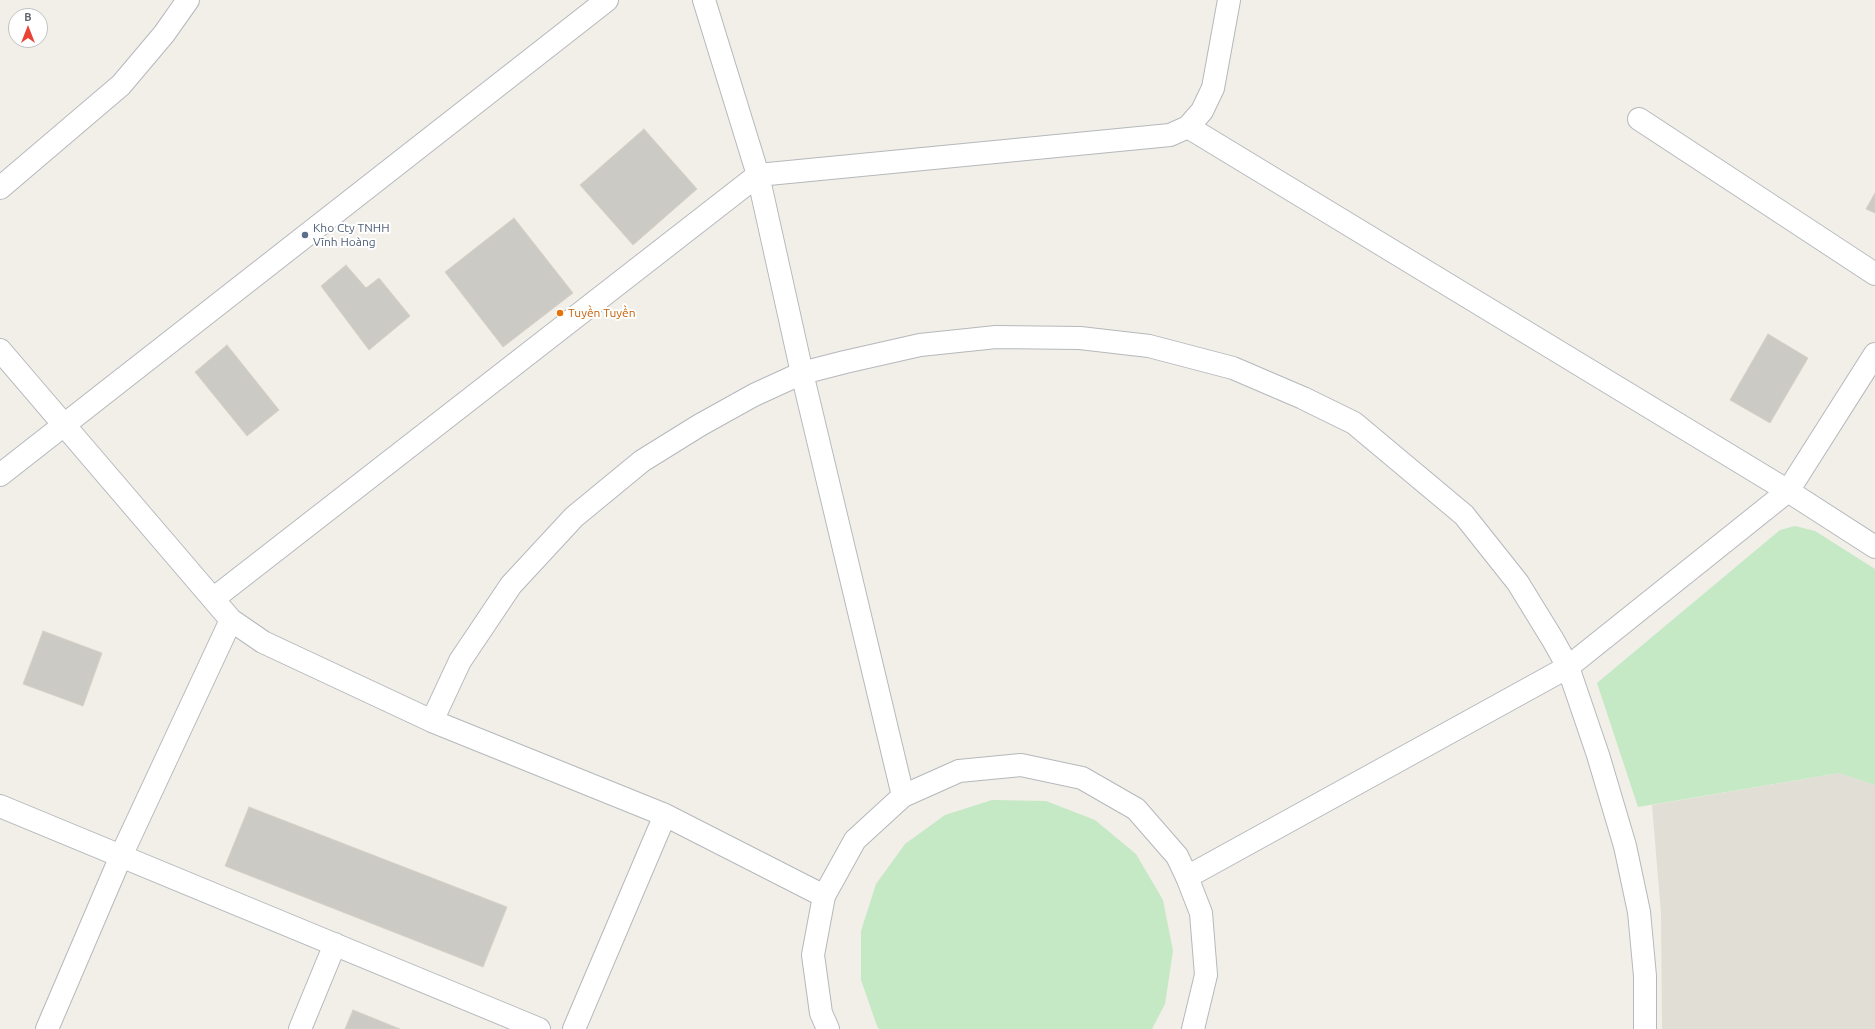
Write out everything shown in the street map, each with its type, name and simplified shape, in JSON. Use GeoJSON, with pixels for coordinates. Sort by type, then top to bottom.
{"type":"FeatureCollection","features":[{"type":"Feature","properties":{"kind":"street"},"geometry":{"type":"LineString","coordinates":[[0,188],[121,85],[164,34],[188,0]]}},
{"type":"Feature","properties":{"kind":"street"},"geometry":{"type":"LineString","coordinates":[[0,475],[607,0]]}},
{"type":"Feature","properties":{"kind":"street"},"geometry":{"type":"LineString","coordinates":[[704,0],[758,176],[802,373],[902,796]]}},
{"type":"Feature","properties":{"kind":"street"},"geometry":{"type":"LineString","coordinates":[[213,599],[758,176],[1170,135],[1188,127],[1202,111],[1213,88],[1229,0]]}},
{"type":"Feature","properties":{"kind":"street"},"geometry":{"type":"LineString","coordinates":[[1638,119],[1875,274]]}},
{"type":"Feature","properties":{"kind":"street"},"geometry":{"type":"LineString","coordinates":[[1188,127],[1788,491],[1875,547]]}},
{"type":"Feature","properties":{"kind":"street"},"geometry":{"type":"LineString","coordinates":[[432,721],[460,661],[511,585],[574,517],[642,461],[700,425],[754,395],[802,373],[920,345],[996,337],[1080,338],[1149,346],[1233,368],[1303,398],[1354,423],[1464,515],[1518,583],[1553,640],[1568,668],[1598,755],[1627,853],[1639,912],[1645,976],[1645,1029]]}},
{"type":"Feature","properties":{"kind":"street"},"geometry":{"type":"LineString","coordinates":[[0,350],[231,620],[263,642],[432,721],[665,815],[824,896]]}},
{"type":"Feature","properties":{"kind":"street"},"geometry":{"type":"LineString","coordinates":[[1187,876],[1568,668],[1788,491],[1875,354]]}},
{"type":"Feature","properties":{"kind":"street"},"geometry":{"type":"LineString","coordinates":[[47,1029],[121,856],[231,620]]}},
{"type":"Feature","properties":{"kind":"street"},"geometry":{"type":"LineString","coordinates":[[828,1029],[821,1013],[813,955],[824,896],[855,840],[902,796],[960,771],[1021,764],[1082,778],[1136,809],[1177,856],[1187,876],[1201,913],[1206,974],[1193,1029]]}},
{"type":"Feature","properties":{"kind":"street"},"geometry":{"type":"LineString","coordinates":[[0,806],[539,1029]]}},
{"type":"Feature","properties":{"kind":"street"},"geometry":{"type":"LineString","coordinates":[[574,1029],[665,815]]}},
{"type":"Feature","properties":{"kind":"street"},"geometry":{"type":"LineString","coordinates":[[300,1029],[334,944]]}},
{"type":"Feature","properties":{"kind":"shaded area"},"geometry":{"type":"Polygon","coordinates":[[[1839,773],[1875,785],[1875,1029],[1662,1029],[1661,913],[1652,805],[1839,773]]]}},
{"type":"Feature","properties":{"kind":"green space"},"geometry":{"type":"Polygon","coordinates":[[[1795,526],[1815,531],[1875,569],[1875,785],[1839,773],[1638,807],[1597,683],[1780,530],[1795,526]]]}},
{"type":"Feature","properties":{"kind":"green space"},"geometry":{"type":"Polygon","coordinates":[[[992,800],[1046,801],[1095,820],[1136,854],[1163,900],[1173,951],[1165,1004],[1152,1029],[879,1029],[861,980],[861,931],[876,884],[905,844],[945,815],[992,800]]]}},
{"type":"Feature","properties":{"kind":"building"},"geometry":{"type":"Polygon","coordinates":[[[644,129],[697,189],[633,245],[580,185],[644,129]]]}},
{"type":"Feature","properties":{"kind":"building"},"geometry":{"type":"Polygon","coordinates":[[[1875,193],[1875,213],[1866,209],[1875,193]]]}},
{"type":"Feature","properties":{"kind":"building"},"geometry":{"type":"Polygon","coordinates":[[[514,218],[573,293],[503,347],[445,272],[514,218]]]}},
{"type":"Feature","properties":{"kind":"building"},"geometry":{"type":"Polygon","coordinates":[[[346,265],[366,288],[379,278],[410,316],[369,350],[321,286],[346,265]]]}},
{"type":"Feature","properties":{"kind":"building"},"geometry":{"type":"Polygon","coordinates":[[[1768,334],[1808,358],[1770,423],[1730,400],[1768,334]]]}},
{"type":"Feature","properties":{"kind":"building"},"geometry":{"type":"Polygon","coordinates":[[[227,345],[279,410],[247,436],[195,372],[227,345]]]}},
{"type":"Feature","properties":{"kind":"building"},"geometry":{"type":"Polygon","coordinates":[[[43,631],[102,653],[83,706],[23,684],[43,631]]]}},
{"type":"Feature","properties":{"kind":"building"},"geometry":{"type":"Polygon","coordinates":[[[249,807],[507,907],[483,967],[225,866],[249,807]]]}},
{"type":"Feature","properties":{"kind":"building"},"geometry":{"type":"Polygon","coordinates":[[[353,1010],[400,1029],[345,1029],[353,1010]]]}},
{"type":"Feature","properties":{"kind":"place","name":"Kho Cty TNHH Vĩnh Hoàng"},"geometry":{"type":"Point","coordinates":[305,235]}},
{"type":"Feature","properties":{"kind":"place","name":"Tuyền Tuyền"},"geometry":{"type":"Point","coordinates":[560,313]}}]}
